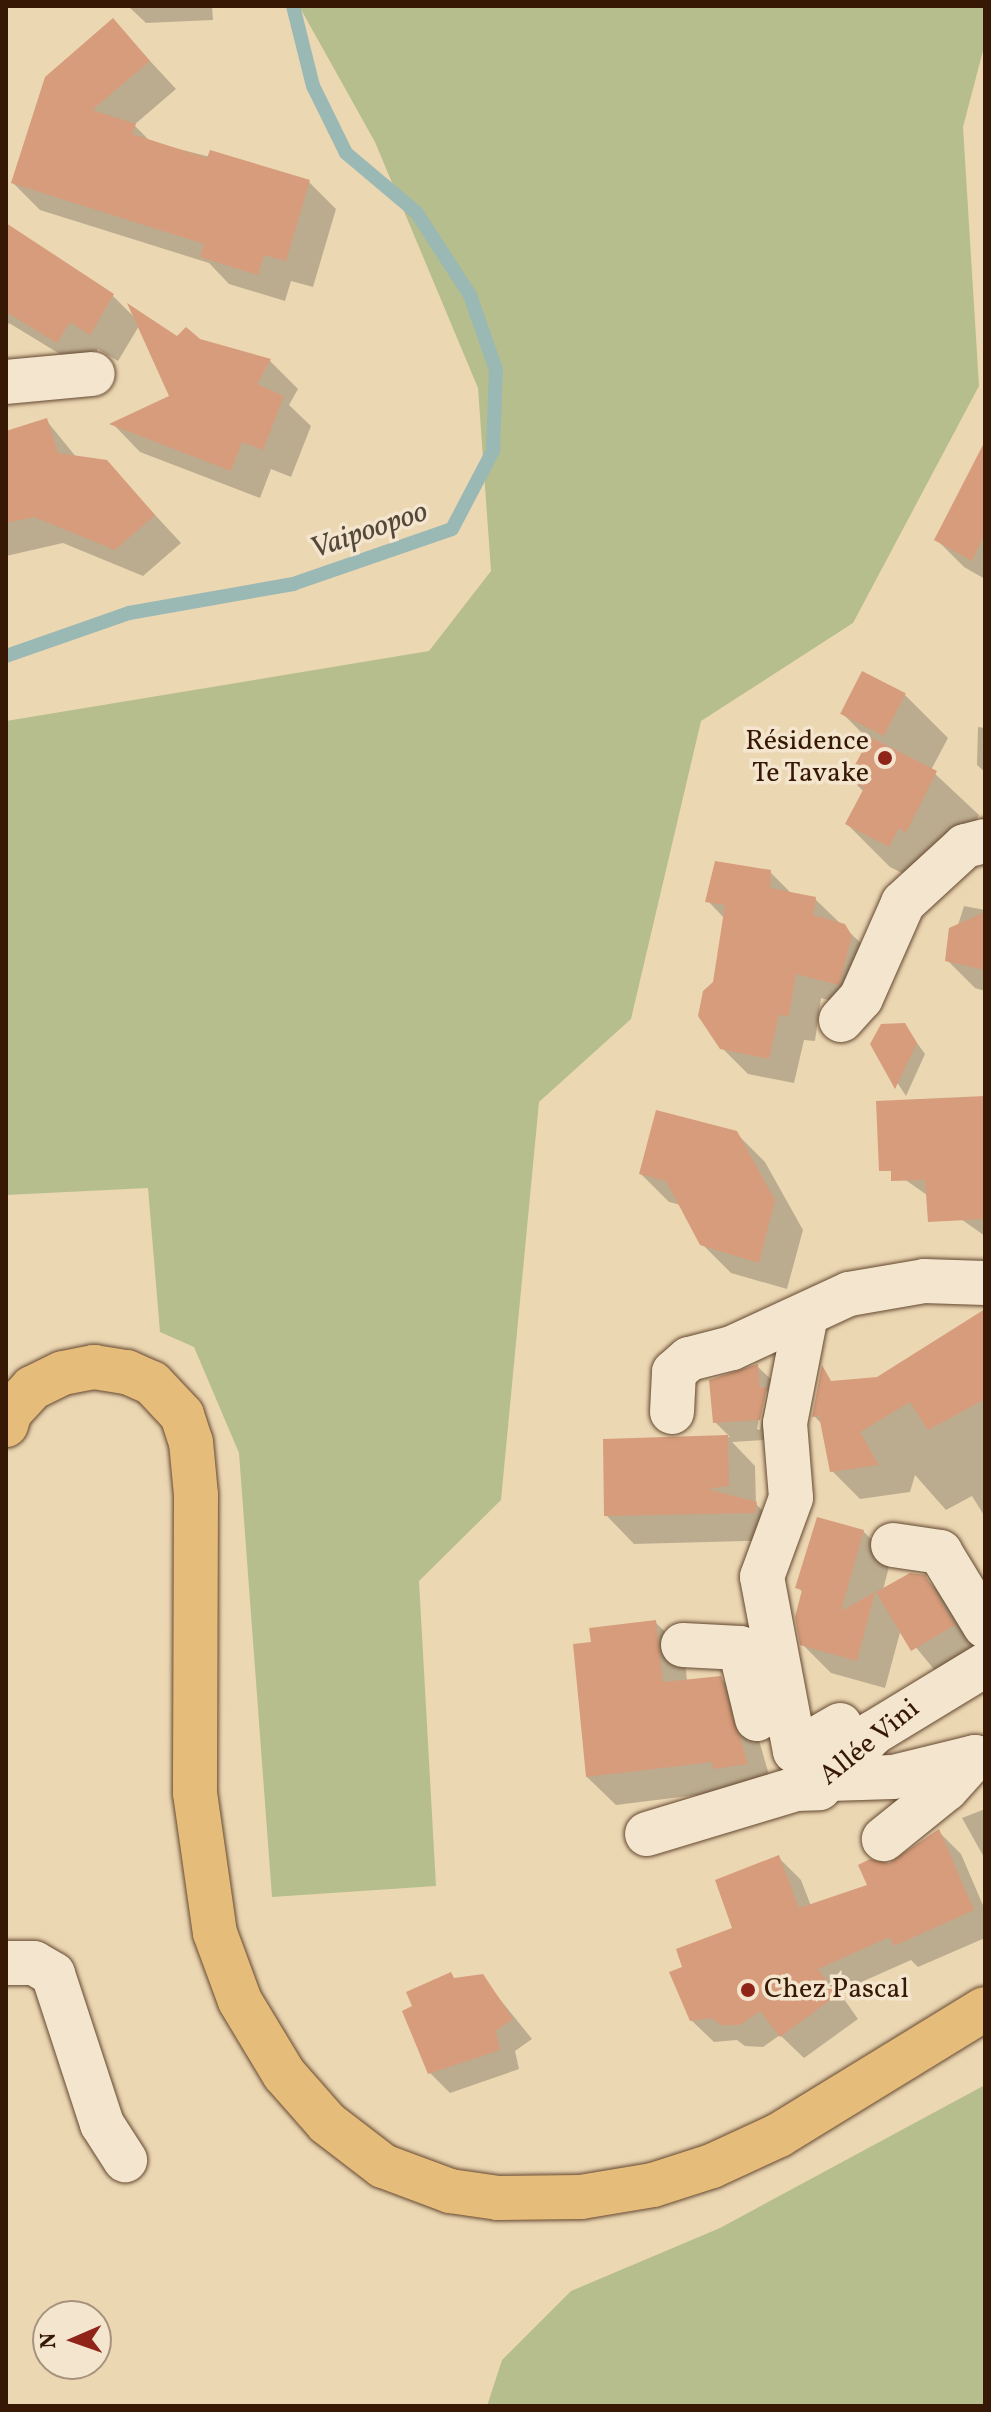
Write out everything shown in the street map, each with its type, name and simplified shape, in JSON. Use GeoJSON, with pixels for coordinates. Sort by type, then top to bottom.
{"type":"FeatureCollection","features":[{"type":"Feature","properties":{"kind":"main road"},"geometry":{"type":"LineString","coordinates":[[6,1425],[10,1412],[32,1388],[63,1373],[94,1367],[127,1372],[152,1383],[182,1415],[191,1442],[196,1495],[195,1793],[215,1933],[240,2001],[284,2074],[327,2123],[383,2166],[450,2191],[498,2198],[581,2197],[653,2185],[712,2166],[779,2135],[985,2009]]}},
{"type":"Feature","properties":{"kind":"street"},"geometry":{"type":"LineString","coordinates":[[6,382],[93,374]]}},
{"type":"Feature","properties":{"kind":"street"},"geometry":{"type":"LineString","coordinates":[[841,1020],[861,998],[903,903],[965,846],[985,841]]}},
{"type":"Feature","properties":{"kind":"street"},"geometry":{"type":"LineString","coordinates":[[672,1412],[674,1372],[689,1359],[732,1348],[849,1294],[909,1283],[985,1283]]}},
{"type":"Feature","properties":{"kind":"street"},"geometry":{"type":"LineString","coordinates":[[806,1315],[785,1423],[791,1498],[762,1577],[795,1751],[840,1725]]}},
{"type":"Feature","properties":{"kind":"street"},"geometry":{"type":"LineString","coordinates":[[893,1545],[940,1552],[985,1626]]}},
{"type":"Feature","properties":{"kind":"street"},"geometry":{"type":"LineString","coordinates":[[683,1645],[740,1648],[770,1761],[813,1784]]}},
{"type":"Feature","properties":{"kind":"street","name":"Allée Vini"},"geometry":{"type":"LineString","coordinates":[[813,1784],[873,1733],[985,1665]]}},
{"type":"Feature","properties":{"kind":"street"},"geometry":{"type":"LineString","coordinates":[[647,1834],[813,1784],[893,1777],[975,1757],[946,1789],[884,1839]]}},
{"type":"Feature","properties":{"kind":"street"},"geometry":{"type":"LineString","coordinates":[[6,1963],[34,1963],[53,1974],[102,2124],[125,2160]]}},
{"type":"Feature","properties":{"kind":"green space"},"geometry":{"type":"Polygon","coordinates":[[[299,6],[985,6],[985,43],[963,127],[979,386],[853,623],[701,721],[631,1019],[539,1102],[501,1500],[419,1581],[436,1886],[272,1897],[239,1453],[194,1347],[160,1332],[148,1188],[6,1195],[6,721],[429,651],[491,571],[478,388],[375,142],[299,6]]]}},
{"type":"Feature","properties":{"kind":"green space"},"geometry":{"type":"Polygon","coordinates":[[[985,2085],[985,2406],[487,2406],[502,2360],[571,2291],[720,2228],[985,2085]]]}},
{"type":"Feature","properties":{"kind":"building"},"geometry":{"type":"Polygon","coordinates":[[[113,18],[150,61],[92,110],[136,124],[132,134],[207,158],[210,150],[310,180],[286,261],[264,255],[258,275],[200,257],[204,244],[11,183],[45,77],[113,18]]]}},
{"type":"Feature","properties":{"kind":"building"},"geometry":{"type":"Polygon","coordinates":[[[6,223],[114,294],[90,335],[70,322],[57,343],[6,312],[6,223]]]}},
{"type":"Feature","properties":{"kind":"building"},"geometry":{"type":"Polygon","coordinates":[[[127,303],[177,336],[186,327],[200,339],[271,359],[257,384],[284,396],[263,450],[242,442],[231,471],[109,424],[169,396],[127,303]]]}},
{"type":"Feature","properties":{"kind":"building"},"geometry":{"type":"Polygon","coordinates":[[[47,418],[58,453],[107,460],[155,515],[115,550],[34,517],[6,523],[6,431],[47,418]]]}},
{"type":"Feature","properties":{"kind":"building"},"geometry":{"type":"Polygon","coordinates":[[[985,441],[985,534],[972,561],[934,540],[985,441]]]}},
{"type":"Feature","properties":{"kind":"building"},"geometry":{"type":"Polygon","coordinates":[[[862,671],[906,693],[884,736],[840,714],[862,671]]]}},
{"type":"Feature","properties":{"kind":"building","name":"Résidence Te Tavake"},"geometry":{"type":"Polygon","coordinates":[[[870,737],[937,771],[906,833],[899,828],[889,847],[845,824],[864,788],[848,778],[870,737]]]}},
{"type":"Feature","properties":{"kind":"building"},"geometry":{"type":"Polygon","coordinates":[[[715,861],[771,870],[770,888],[816,897],[813,915],[845,924],[852,936],[839,985],[796,974],[789,1016],[779,1015],[769,1059],[720,1049],[698,1016],[703,991],[713,982],[725,905],[705,902],[715,861]]]}},
{"type":"Feature","properties":{"kind":"building"},"geometry":{"type":"Polygon","coordinates":[[[985,912],[985,970],[945,961],[949,928],[985,912]]]}},
{"type":"Feature","properties":{"kind":"building"},"geometry":{"type":"Polygon","coordinates":[[[905,1023],[917,1043],[895,1089],[870,1044],[881,1024],[905,1023]]]}},
{"type":"Feature","properties":{"kind":"building"},"geometry":{"type":"Polygon","coordinates":[[[985,1096],[985,1219],[928,1222],[925,1180],[891,1181],[891,1171],[879,1171],[876,1101],[985,1096]]]}},
{"type":"Feature","properties":{"kind":"building"},"geometry":{"type":"Polygon","coordinates":[[[656,1110],[737,1131],[775,1200],[759,1263],[700,1245],[666,1181],[639,1174],[656,1110]]]}},
{"type":"Feature","properties":{"kind":"building"},"geometry":{"type":"Polygon","coordinates":[[[985,1309],[985,1399],[928,1430],[910,1402],[860,1432],[879,1465],[830,1472],[819,1416],[812,1417],[822,1365],[831,1381],[877,1377],[985,1309]]]}},
{"type":"Feature","properties":{"kind":"building"},"geometry":{"type":"Polygon","coordinates":[[[758,1364],[760,1388],[767,1387],[760,1420],[713,1423],[709,1380],[758,1364]]]}},
{"type":"Feature","properties":{"kind":"building"},"geometry":{"type":"Polygon","coordinates":[[[728,1435],[729,1486],[708,1489],[757,1502],[755,1513],[604,1516],[603,1439],[728,1435]]]}},
{"type":"Feature","properties":{"kind":"building"},"geometry":{"type":"Polygon","coordinates":[[[817,1517],[864,1530],[841,1611],[875,1592],[857,1661],[800,1645],[795,1617],[802,1590],[795,1588],[817,1517]]]}},
{"type":"Feature","properties":{"kind":"building"},"geometry":{"type":"Polygon","coordinates":[[[910,1573],[925,1575],[955,1625],[911,1651],[876,1592],[910,1573]]]}},
{"type":"Feature","properties":{"kind":"building"},"geometry":{"type":"Polygon","coordinates":[[[656,1620],[663,1682],[721,1676],[748,1764],[713,1769],[712,1762],[586,1777],[573,1644],[591,1642],[589,1628],[656,1620]]]}},
{"type":"Feature","properties":{"kind":"building"},"geometry":{"type":"Polygon","coordinates":[[[939,1829],[974,1910],[894,1946],[890,1937],[818,1969],[837,1995],[780,2037],[760,2011],[740,2025],[721,2025],[712,2018],[690,2021],[669,1972],[682,1967],[676,1949],[732,1928],[715,1880],[779,1855],[799,1908],[867,1885],[858,1865],[870,1859],[889,1863],[939,1829]]]}},
{"type":"Feature","properties":{"kind":"building"},"geometry":{"type":"Polygon","coordinates":[[[451,1972],[454,1978],[483,1974],[513,2019],[496,2031],[500,2050],[428,2074],[402,2011],[412,2006],[406,1992],[451,1972]]]}},
{"type":"Feature","properties":{"kind":"waterway","name":"Vaipoopoo"},"geometry":{"type":"LineString","coordinates":[[6,656],[129,613],[293,584],[452,529],[493,451],[496,370],[470,295],[416,212],[346,153],[313,86],[293,6]]}},
{"type":"Feature","properties":{"kind":"place","name":"Résidence Te Tavake"},"geometry":{"type":"Point","coordinates":[885,758]}},
{"type":"Feature","properties":{"kind":"place","name":"Chez Pascal"},"geometry":{"type":"Point","coordinates":[748,1990]}}]}
